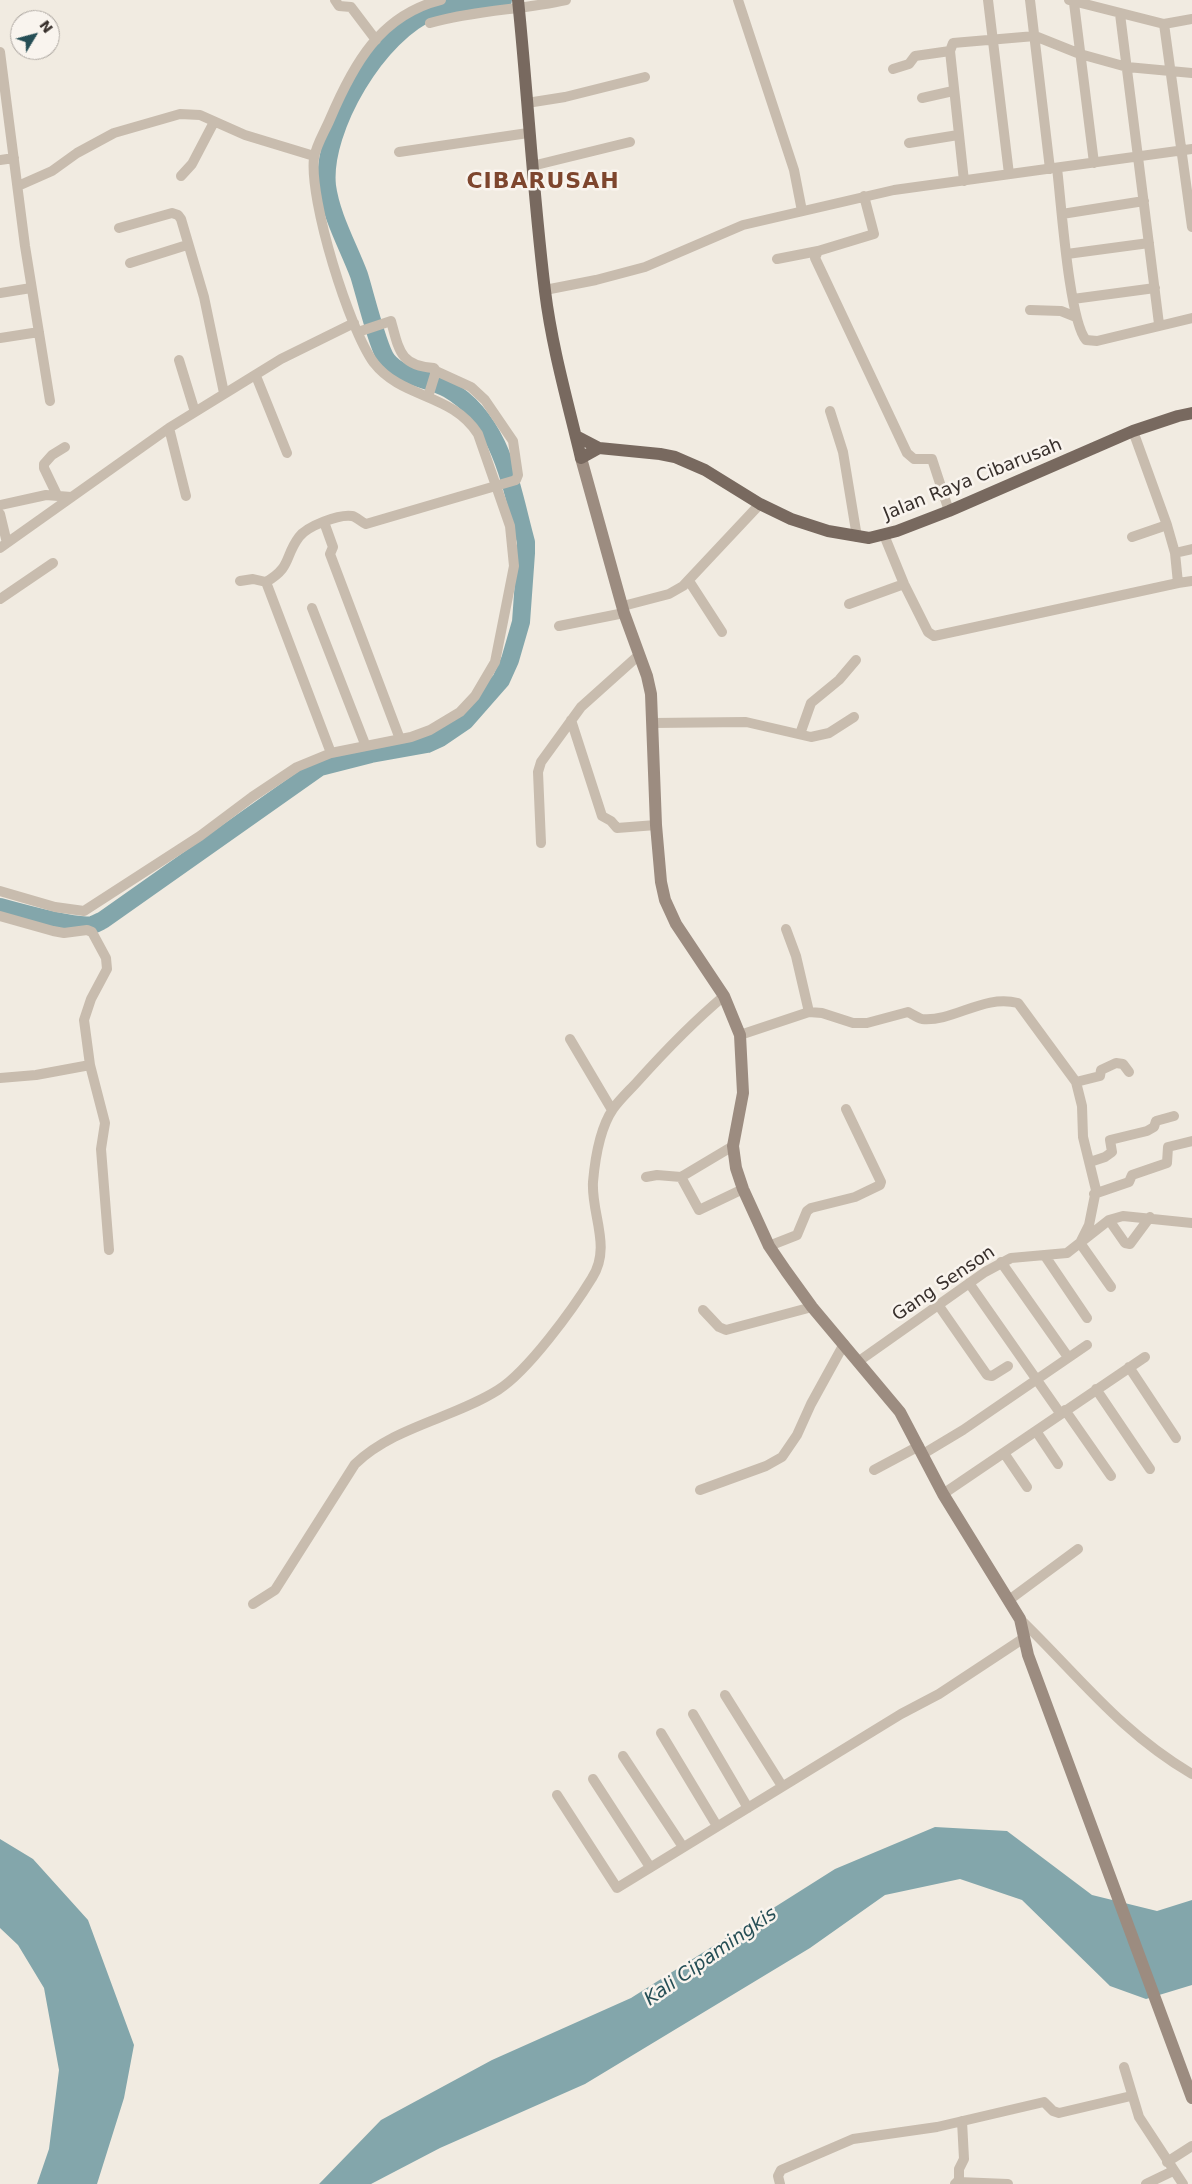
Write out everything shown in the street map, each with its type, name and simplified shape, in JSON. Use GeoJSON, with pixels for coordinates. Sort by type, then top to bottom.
{"type":"FeatureCollection","features":[{"type":"Feature","properties":{"kind":"main road"},"geometry":{"type":"LineString","coordinates":[[519,5],[528,133],[545,290],[560,377],[581,458],[599,448]]}},
{"type":"Feature","properties":{"kind":"main road","name":"Jalan Raya Cibarusah"},"geometry":{"type":"LineString","coordinates":[[576,436],[599,448],[660,454],[675,458],[711,474],[760,504],[812,526],[869,538],[884,535],[949,510],[1133,431],[1192,413]]}},
{"type":"Feature","properties":{"kind":"street"},"geometry":{"type":"LineString","coordinates":[[335,0],[339,6],[351,7],[376,40]]}},
{"type":"Feature","properties":{"kind":"street"},"geometry":{"type":"LineString","coordinates":[[0,891],[55,907],[84,911],[200,836],[277,779],[314,759],[366,744],[400,739],[430,730],[460,712],[485,682],[495,662],[514,566],[504,484],[478,434],[463,414],[429,394],[391,380],[383,373],[368,353],[356,327],[322,225],[315,181],[314,156],[344,86],[357,64],[376,40],[409,11],[441,0]]}},
{"type":"Feature","properties":{"kind":"street"},"geometry":{"type":"LineString","coordinates":[[430,23],[519,5],[566,0]]}},
{"type":"Feature","properties":{"kind":"street"},"geometry":{"type":"LineString","coordinates":[[738,0],[794,170],[802,211]]}},
{"type":"Feature","properties":{"kind":"street"},"geometry":{"type":"LineString","coordinates":[[988,0],[991,39],[1009,174]]}},
{"type":"Feature","properties":{"kind":"street"},"geometry":{"type":"LineString","coordinates":[[1030,0],[1073,299],[1081,334],[1086,340],[1097,341],[1159,324],[1192,318]]}},
{"type":"Feature","properties":{"kind":"street"},"geometry":{"type":"LineString","coordinates":[[1094,163],[1071,1],[1164,24],[1192,19]]}},
{"type":"Feature","properties":{"kind":"street"},"geometry":{"type":"LineString","coordinates":[[1120,14],[1159,324]]}},
{"type":"Feature","properties":{"kind":"street"},"geometry":{"type":"LineString","coordinates":[[1164,24],[1171,71],[1187,150],[1192,227]]}},
{"type":"Feature","properties":{"kind":"street"},"geometry":{"type":"LineString","coordinates":[[964,180],[953,91],[950,51],[953,43],[1034,36],[1080,54],[1127,67],[1192,73]]}},
{"type":"Feature","properties":{"kind":"street"},"geometry":{"type":"LineString","coordinates":[[893,69],[909,64],[915,56],[950,51]]}},
{"type":"Feature","properties":{"kind":"street"},"geometry":{"type":"LineString","coordinates":[[0,52],[32,288],[50,401]]}},
{"type":"Feature","properties":{"kind":"street"},"geometry":{"type":"LineString","coordinates":[[527,103],[564,98],[645,77]]}},
{"type":"Feature","properties":{"kind":"street"},"geometry":{"type":"LineString","coordinates":[[922,98],[953,91]]}},
{"type":"Feature","properties":{"kind":"street"},"geometry":{"type":"LineString","coordinates":[[18,186],[52,170],[93,143],[137,125],[180,114],[200,115],[245,135],[314,156]]}},
{"type":"Feature","properties":{"kind":"street"},"geometry":{"type":"LineString","coordinates":[[181,176],[192,164],[214,122]]}},
{"type":"Feature","properties":{"kind":"street"},"geometry":{"type":"LineString","coordinates":[[399,152],[528,133]]}},
{"type":"Feature","properties":{"kind":"street"},"geometry":{"type":"LineString","coordinates":[[909,143],[958,135]]}},
{"type":"Feature","properties":{"kind":"street"},"geometry":{"type":"LineString","coordinates":[[532,166],[630,142]]}},
{"type":"Feature","properties":{"kind":"street"},"geometry":{"type":"LineString","coordinates":[[545,290],[596,280],[645,267],[743,225],[864,196],[964,180],[1187,150]]}},
{"type":"Feature","properties":{"kind":"street"},"geometry":{"type":"LineString","coordinates":[[0,160],[14,158]]}},
{"type":"Feature","properties":{"kind":"street"},"geometry":{"type":"LineString","coordinates":[[777,259],[818,251],[874,234],[864,196]]}},
{"type":"Feature","properties":{"kind":"street"},"geometry":{"type":"LineString","coordinates":[[1062,214],[1144,201]]}},
{"type":"Feature","properties":{"kind":"street"},"geometry":{"type":"LineString","coordinates":[[119,228],[176,214],[181,219],[204,297],[224,393]]}},
{"type":"Feature","properties":{"kind":"street"},"geometry":{"type":"LineString","coordinates":[[1067,254],[1149,243]]}},
{"type":"Feature","properties":{"kind":"street"},"geometry":{"type":"LineString","coordinates":[[130,263],[188,245]]}},
{"type":"Feature","properties":{"kind":"street"},"geometry":{"type":"LineString","coordinates":[[818,251],[815,258],[907,453],[914,459],[932,459],[949,510]]}},
{"type":"Feature","properties":{"kind":"street"},"geometry":{"type":"LineString","coordinates":[[0,293],[32,288]]}},
{"type":"Feature","properties":{"kind":"street"},"geometry":{"type":"LineString","coordinates":[[1073,299],[1154,288]]}},
{"type":"Feature","properties":{"kind":"street"},"geometry":{"type":"LineString","coordinates":[[1030,310],[1061,311],[1076,317]]}},
{"type":"Feature","properties":{"kind":"street"},"geometry":{"type":"LineString","coordinates":[[0,514],[4,546],[169,428],[224,393],[256,376],[281,359],[356,327],[370,328],[390,321],[400,352],[405,359],[417,366],[434,368],[436,372],[476,391],[503,425],[514,448],[518,475],[504,484],[366,524],[353,516],[324,522],[303,532],[298,538],[281,574],[266,582],[253,579],[240,581]]}},
{"type":"Feature","properties":{"kind":"street"},"geometry":{"type":"LineString","coordinates":[[0,338],[39,332]]}},
{"type":"Feature","properties":{"kind":"street"},"geometry":{"type":"LineString","coordinates":[[179,360],[195,412]]}},
{"type":"Feature","properties":{"kind":"street"},"geometry":{"type":"LineString","coordinates":[[429,394],[436,372]]}},
{"type":"Feature","properties":{"kind":"street"},"geometry":{"type":"LineString","coordinates":[[256,376],[287,453]]}},
{"type":"Feature","properties":{"kind":"street"},"geometry":{"type":"LineString","coordinates":[[830,411],[843,452],[857,537]]}},
{"type":"Feature","properties":{"kind":"street"},"geometry":{"type":"LineString","coordinates":[[169,428],[186,496]]}},
{"type":"Feature","properties":{"kind":"street"},"geometry":{"type":"LineString","coordinates":[[1133,431],[1167,524],[1175,553],[1178,583]]}},
{"type":"Feature","properties":{"kind":"street"},"geometry":{"type":"LineString","coordinates":[[57,495],[44,468],[44,464],[48,458],[65,447]]}},
{"type":"Feature","properties":{"kind":"street"},"geometry":{"type":"LineString","coordinates":[[581,458],[650,694],[653,723],[656,825],[661,882],[665,900],[676,924],[724,996],[740,1035],[744,1071],[743,1093],[733,1146],[736,1168],[743,1189],[769,1246],[812,1307],[900,1412],[943,1494],[1020,1619],[1112,1715],[1158,1753],[1192,1774]]}},
{"type":"Feature","properties":{"kind":"street"},"geometry":{"type":"LineString","coordinates":[[0,505],[30,497],[57,495],[71,497]]}},
{"type":"Feature","properties":{"kind":"street"},"geometry":{"type":"LineString","coordinates":[[559,626],[624,610],[669,594],[689,580],[760,504]]}},
{"type":"Feature","properties":{"kind":"street"},"geometry":{"type":"LineString","coordinates":[[324,522],[333,547],[330,554],[400,739]]}},
{"type":"Feature","properties":{"kind":"street"},"geometry":{"type":"LineString","coordinates":[[1132,537],[1167,524]]}},
{"type":"Feature","properties":{"kind":"street"},"geometry":{"type":"LineString","coordinates":[[884,535],[904,584],[928,632],[934,636],[1192,581]]}},
{"type":"Feature","properties":{"kind":"street"},"geometry":{"type":"LineString","coordinates":[[1175,553],[1192,549]]}},
{"type":"Feature","properties":{"kind":"street"},"geometry":{"type":"LineString","coordinates":[[0,599],[54,563]]}},
{"type":"Feature","properties":{"kind":"street"},"geometry":{"type":"LineString","coordinates":[[689,580],[722,632]]}},
{"type":"Feature","properties":{"kind":"street"},"geometry":{"type":"LineString","coordinates":[[266,582],[331,753]]}},
{"type":"Feature","properties":{"kind":"street"},"geometry":{"type":"LineString","coordinates":[[849,604],[904,584]]}},
{"type":"Feature","properties":{"kind":"street"},"geometry":{"type":"LineString","coordinates":[[312,608],[366,744]]}},
{"type":"Feature","properties":{"kind":"street"},"geometry":{"type":"LineString","coordinates":[[541,843],[538,772],[548,750],[597,691],[639,655]]}},
{"type":"Feature","properties":{"kind":"street"},"geometry":{"type":"LineString","coordinates":[[800,734],[811,703],[838,680],[856,660]]}},
{"type":"Feature","properties":{"kind":"street"},"geometry":{"type":"LineString","coordinates":[[653,723],[746,722],[800,734],[821,736],[854,717]]}},
{"type":"Feature","properties":{"kind":"street"},"geometry":{"type":"LineString","coordinates":[[571,720],[602,816],[611,821],[617,828],[656,825]]}},
{"type":"Feature","properties":{"kind":"street"},"geometry":{"type":"LineString","coordinates":[[0,916],[39,929],[58,932],[87,930],[92,932],[104,950],[107,969],[91,999],[84,1020],[90,1065],[105,1123],[101,1149],[109,1250]]}},
{"type":"Feature","properties":{"kind":"street"},"geometry":{"type":"LineString","coordinates":[[786,929],[796,956],[809,1012]]}},
{"type":"Feature","properties":{"kind":"street"},"geometry":{"type":"LineString","coordinates":[[253,1604],[275,1590],[346,1476],[355,1464],[370,1450],[396,1435],[460,1409],[497,1391],[511,1381],[548,1339],[598,1267],[602,1251],[593,1183],[605,1125],[612,1110],[656,1060],[701,1015],[724,996]]}},
{"type":"Feature","properties":{"kind":"street"},"geometry":{"type":"LineString","coordinates":[[740,1035],[809,1012],[822,1013],[853,1023],[867,1023],[908,1012],[921,1019],[948,1015],[992,1001],[1005,1000],[1018,1003],[1076,1082],[1082,1106],[1083,1137],[1096,1190],[1089,1225],[1080,1243],[1111,1287]]}},
{"type":"Feature","properties":{"kind":"street"},"geometry":{"type":"LineString","coordinates":[[570,1039],[612,1110]]}},
{"type":"Feature","properties":{"kind":"street"},"geometry":{"type":"LineString","coordinates":[[1076,1082],[1100,1076],[1101,1070],[1116,1063],[1123,1064],[1129,1072]]}},
{"type":"Feature","properties":{"kind":"street"},"geometry":{"type":"LineString","coordinates":[[0,1078],[36,1075],[90,1065]]}},
{"type":"Feature","properties":{"kind":"street"},"geometry":{"type":"LineString","coordinates":[[769,1246],[797,1235],[807,1211],[811,1208],[855,1197],[880,1185],[881,1182],[846,1109]]}},
{"type":"Feature","properties":{"kind":"street"},"geometry":{"type":"LineString","coordinates":[[1090,1162],[1106,1158],[1112,1152],[1110,1140],[1147,1131],[1154,1127],[1156,1121],[1174,1116]]}},
{"type":"Feature","properties":{"kind":"street"},"geometry":{"type":"LineString","coordinates":[[1094,1194],[1129,1182],[1132,1175],[1162,1166],[1167,1163],[1168,1147],[1192,1141]]}},
{"type":"Feature","properties":{"kind":"street"},"geometry":{"type":"LineString","coordinates":[[646,1177],[657,1175],[681,1177],[733,1146]]}},
{"type":"Feature","properties":{"kind":"street"},"geometry":{"type":"LineString","coordinates":[[681,1177],[699,1210],[743,1189]]}},
{"type":"Feature","properties":{"kind":"street"},"geometry":{"type":"LineString","coordinates":[[1150,1217],[1130,1244],[1125,1243],[1109,1220],[1123,1216],[1150,1217],[1192,1223]]}},
{"type":"Feature","properties":{"kind":"street","name":"Gang Senson"},"geometry":{"type":"LineString","coordinates":[[859,1361],[1001,1262],[1024,1256],[1066,1253],[1109,1220]]}},
{"type":"Feature","properties":{"kind":"street"},"geometry":{"type":"LineString","coordinates":[[1045,1256],[1087,1318]]}},
{"type":"Feature","properties":{"kind":"street"},"geometry":{"type":"LineString","coordinates":[[1001,1262],[1068,1358]]}},
{"type":"Feature","properties":{"kind":"street"},"geometry":{"type":"LineString","coordinates":[[969,1283],[1036,1379],[1111,1476]]}},
{"type":"Feature","properties":{"kind":"street"},"geometry":{"type":"LineString","coordinates":[[939,1306],[987,1375],[992,1376],[1008,1366]]}},
{"type":"Feature","properties":{"kind":"street"},"geometry":{"type":"LineString","coordinates":[[704,1310],[719,1328],[726,1330],[812,1307]]}},
{"type":"Feature","properties":{"kind":"street"},"geometry":{"type":"LineString","coordinates":[[700,1490],[766,1466],[782,1457],[797,1436],[811,1404],[844,1344]]}},
{"type":"Feature","properties":{"kind":"street"},"geometry":{"type":"LineString","coordinates":[[874,1470],[921,1450],[1087,1345]]}},
{"type":"Feature","properties":{"kind":"street"},"geometry":{"type":"LineString","coordinates":[[943,1494],[1036,1431],[1062,1411],[1144,1357]]}},
{"type":"Feature","properties":{"kind":"street"},"geometry":{"type":"LineString","coordinates":[[1129,1367],[1176,1438]]}},
{"type":"Feature","properties":{"kind":"street"},"geometry":{"type":"LineString","coordinates":[[1096,1390],[1150,1469]]}},
{"type":"Feature","properties":{"kind":"street"},"geometry":{"type":"LineString","coordinates":[[1036,1431],[1058,1464]]}},
{"type":"Feature","properties":{"kind":"street"},"geometry":{"type":"LineString","coordinates":[[1004,1453],[1027,1487]]}},
{"type":"Feature","properties":{"kind":"street"},"geometry":{"type":"LineString","coordinates":[[1009,1600],[1078,1549]]}},
{"type":"Feature","properties":{"kind":"street"},"geometry":{"type":"LineString","coordinates":[[1020,1619],[1024,1638],[1061,1745],[1192,2098]]}},
{"type":"Feature","properties":{"kind":"street"},"geometry":{"type":"LineString","coordinates":[[557,1795],[617,1888],[901,1714],[939,1694],[1024,1638]]}},
{"type":"Feature","properties":{"kind":"street"},"geometry":{"type":"LineString","coordinates":[[724,1695],[782,1786]]}},
{"type":"Feature","properties":{"kind":"street"},"geometry":{"type":"LineString","coordinates":[[693,1714],[748,1808]]}},
{"type":"Feature","properties":{"kind":"street"},"geometry":{"type":"LineString","coordinates":[[661,1733],[717,1826]]}},
{"type":"Feature","properties":{"kind":"street"},"geometry":{"type":"LineString","coordinates":[[623,1756],[683,1847]]}},
{"type":"Feature","properties":{"kind":"street"},"geometry":{"type":"LineString","coordinates":[[593,1779],[650,1867]]}},
{"type":"Feature","properties":{"kind":"street"},"geometry":{"type":"LineString","coordinates":[[1124,2067],[1131,2096],[1139,2117],[1183,2184]]}},
{"type":"Feature","properties":{"kind":"street"},"geometry":{"type":"LineString","coordinates":[[780,2184],[778,2176],[782,2170],[853,2138],[937,2127],[1044,2102],[1053,2111],[1059,2113],[1131,2096]]}},
{"type":"Feature","properties":{"kind":"street"},"geometry":{"type":"LineString","coordinates":[[962,2121],[964,2159],[959,2169],[956,2183],[1008,2184]]}},
{"type":"Feature","properties":{"kind":"street"},"geometry":{"type":"LineString","coordinates":[[1146,2184],[1192,2146]]}},
{"type":"Feature","properties":{"kind":"water","name":"Kali Cipamingkis"},"geometry":{"type":"Polygon","coordinates":[[[935,1827],[1007,1831],[1092,1895],[1157,1911],[1192,1900],[1192,1985],[1146,1999],[1110,1986],[1022,1900],[960,1879],[885,1895],[810,1948],[585,2084],[440,2148],[371,2184],[319,2184],[381,2120],[492,2060],[631,1998],[835,1869],[935,1827]]]}},
{"type":"Feature","properties":{"kind":"water"},"geometry":{"type":"Polygon","coordinates":[[[0,1839],[33,1859],[88,1920],[134,2045],[124,2098],[97,2184],[37,2184],[49,2149],[59,2070],[44,1988],[18,1945],[0,1928],[0,1839]]]}},
{"type":"Feature","properties":{"kind":"waterway"},"geometry":{"type":"LineString","coordinates":[[0,907],[73,924],[96,924],[320,767],[371,754],[427,744],[440,738],[465,721],[501,680],[510,660],[521,622],[526,553],[526,542],[502,456],[481,418],[466,402],[440,385],[400,371],[383,354],[359,275],[336,220],[327,186],[328,163],[333,137],[344,111],[374,60],[393,39],[413,22],[441,8],[503,0]]}},
{"type":"Feature","properties":{"kind":"district","name":"CIBARUSAH"},"geometry":{"type":"Point","coordinates":[543,182]}}]}
